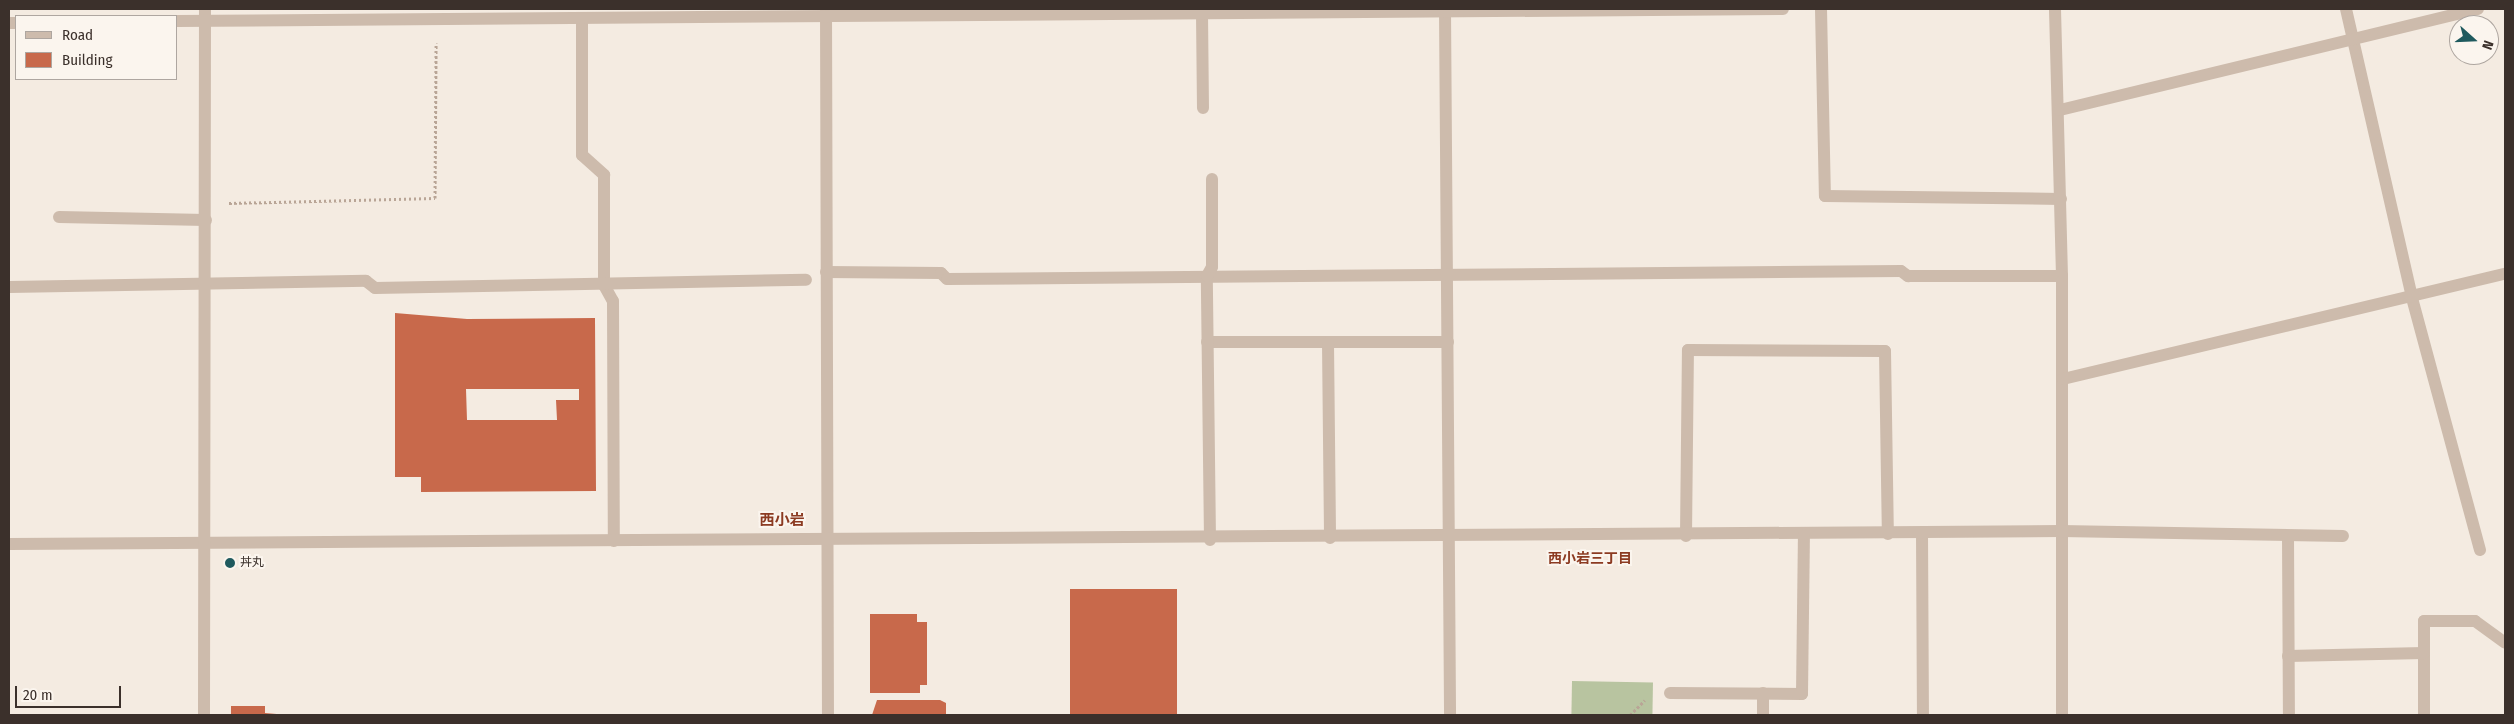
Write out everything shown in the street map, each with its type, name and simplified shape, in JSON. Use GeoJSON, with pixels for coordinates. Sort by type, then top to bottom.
{"type":"FeatureCollection","features":[{"type":"Feature","properties":{"kind":"street"},"geometry":{"type":"LineString","coordinates":[[178,21],[205,15],[436,20],[826,13],[1140,12],[1202,14],[1783,9]]}},
{"type":"Feature","properties":{"kind":"street"},"geometry":{"type":"LineString","coordinates":[[1821,9],[1825,196],[2061,199]]}},
{"type":"Feature","properties":{"kind":"street"},"geometry":{"type":"LineString","coordinates":[[2055,9],[2055,92],[2060,110],[2062,276],[2062,715]]}},
{"type":"Feature","properties":{"kind":"street"},"geometry":{"type":"LineString","coordinates":[[2346,9],[2412,298],[2480,550]]}},
{"type":"Feature","properties":{"kind":"street"},"geometry":{"type":"LineString","coordinates":[[2060,110],[2478,9]]}},
{"type":"Feature","properties":{"kind":"street"},"geometry":{"type":"LineString","coordinates":[[1446,11],[1450,715]]}},
{"type":"Feature","properties":{"kind":"street"},"geometry":{"type":"LineString","coordinates":[[826,13],[826,540],[828,715]]}},
{"type":"Feature","properties":{"kind":"street"},"geometry":{"type":"LineString","coordinates":[[1202,14],[1203,108]]}},
{"type":"Feature","properties":{"kind":"street"},"geometry":{"type":"LineString","coordinates":[[204,715],[205,15]]}},
{"type":"Feature","properties":{"kind":"street"},"geometry":{"type":"LineString","coordinates":[[582,18],[582,155],[604,175],[604,285],[613,302],[614,541]]}},
{"type":"Feature","properties":{"kind":"street"},"geometry":{"type":"LineString","coordinates":[[1210,540],[1207,276],[1212,267],[1212,179]]}},
{"type":"Feature","properties":{"kind":"street"},"geometry":{"type":"LineString","coordinates":[[59,217],[206,220]]}},
{"type":"Feature","properties":{"kind":"street"},"geometry":{"type":"LineString","coordinates":[[826,272],[941,273],[947,279],[1901,271],[1908,276],[2062,276]]}},
{"type":"Feature","properties":{"kind":"street"},"geometry":{"type":"LineString","coordinates":[[2063,380],[2412,298],[2505,274]]}},
{"type":"Feature","properties":{"kind":"street"},"geometry":{"type":"LineString","coordinates":[[9,287],[206,282],[366,281],[375,288],[806,280]]}},
{"type":"Feature","properties":{"kind":"street"},"geometry":{"type":"LineString","coordinates":[[1207,342],[1448,342]]}},
{"type":"Feature","properties":{"kind":"street"},"geometry":{"type":"LineString","coordinates":[[1328,342],[1330,538]]}},
{"type":"Feature","properties":{"kind":"street"},"geometry":{"type":"LineString","coordinates":[[1686,536],[1688,350],[1885,351],[1888,534]]}},
{"type":"Feature","properties":{"kind":"street"},"geometry":{"type":"LineString","coordinates":[[9,544],[1210,540],[2061,532],[2288,537],[2343,536]]}},
{"type":"Feature","properties":{"kind":"street"},"geometry":{"type":"LineString","coordinates":[[1922,533],[1923,715]]}},
{"type":"Feature","properties":{"kind":"street"},"geometry":{"type":"LineString","coordinates":[[1670,693],[1802,694],[1804,534]]}},
{"type":"Feature","properties":{"kind":"street"},"geometry":{"type":"LineString","coordinates":[[2288,537],[2289,715]]}},
{"type":"Feature","properties":{"kind":"street"},"geometry":{"type":"LineString","coordinates":[[2424,715],[2424,621],[2475,621],[2505,644]]}},
{"type":"Feature","properties":{"kind":"street"},"geometry":{"type":"LineString","coordinates":[[2288,656],[2424,653]]}},
{"type":"Feature","properties":{"kind":"street"},"geometry":{"type":"LineString","coordinates":[[1763,693],[1763,715]]}},
{"type":"Feature","properties":{"kind":"path"},"geometry":{"type":"LineString","coordinates":[[206,203],[435,198],[436,20]]}},
{"type":"Feature","properties":{"kind":"green space"},"geometry":{"type":"Polygon","coordinates":[[[1572,681],[1653,682],[1652,715],[1571,715],[1572,681]]]}},
{"type":"Feature","properties":{"kind":"building"},"geometry":{"type":"Polygon","coordinates":[[[395,313],[467,319],[595,318],[596,491],[421,492],[421,477],[395,477],[395,313]],[[466,389],[467,420],[557,420],[556,400],[579,400],[579,389],[466,389]]]}},
{"type":"Feature","properties":{"kind":"building"},"geometry":{"type":"Polygon","coordinates":[[[1070,589],[1177,589],[1177,715],[1070,715],[1070,589]]]}},
{"type":"Feature","properties":{"kind":"building"},"geometry":{"type":"Polygon","coordinates":[[[870,614],[917,614],[917,622],[927,622],[927,685],[920,685],[920,693],[870,693],[870,614]]]}},
{"type":"Feature","properties":{"kind":"building"},"geometry":{"type":"Polygon","coordinates":[[[877,700],[940,700],[946,703],[946,715],[872,715],[877,700]]]}},
{"type":"Feature","properties":{"kind":"building"},"geometry":{"type":"Polygon","coordinates":[[[231,706],[265,706],[265,713],[288,715],[231,715],[231,706]]]}},
{"type":"Feature","properties":{"kind":"place","name":"丼丸"},"geometry":{"type":"Point","coordinates":[230,563]}},
{"type":"Feature","properties":{"kind":"district","name":"西小岩"},"geometry":{"type":"Point","coordinates":[782,521]}},
{"type":"Feature","properties":{"kind":"district","name":"西小岩三丁目"},"geometry":{"type":"Point","coordinates":[1590,559]}}]}
